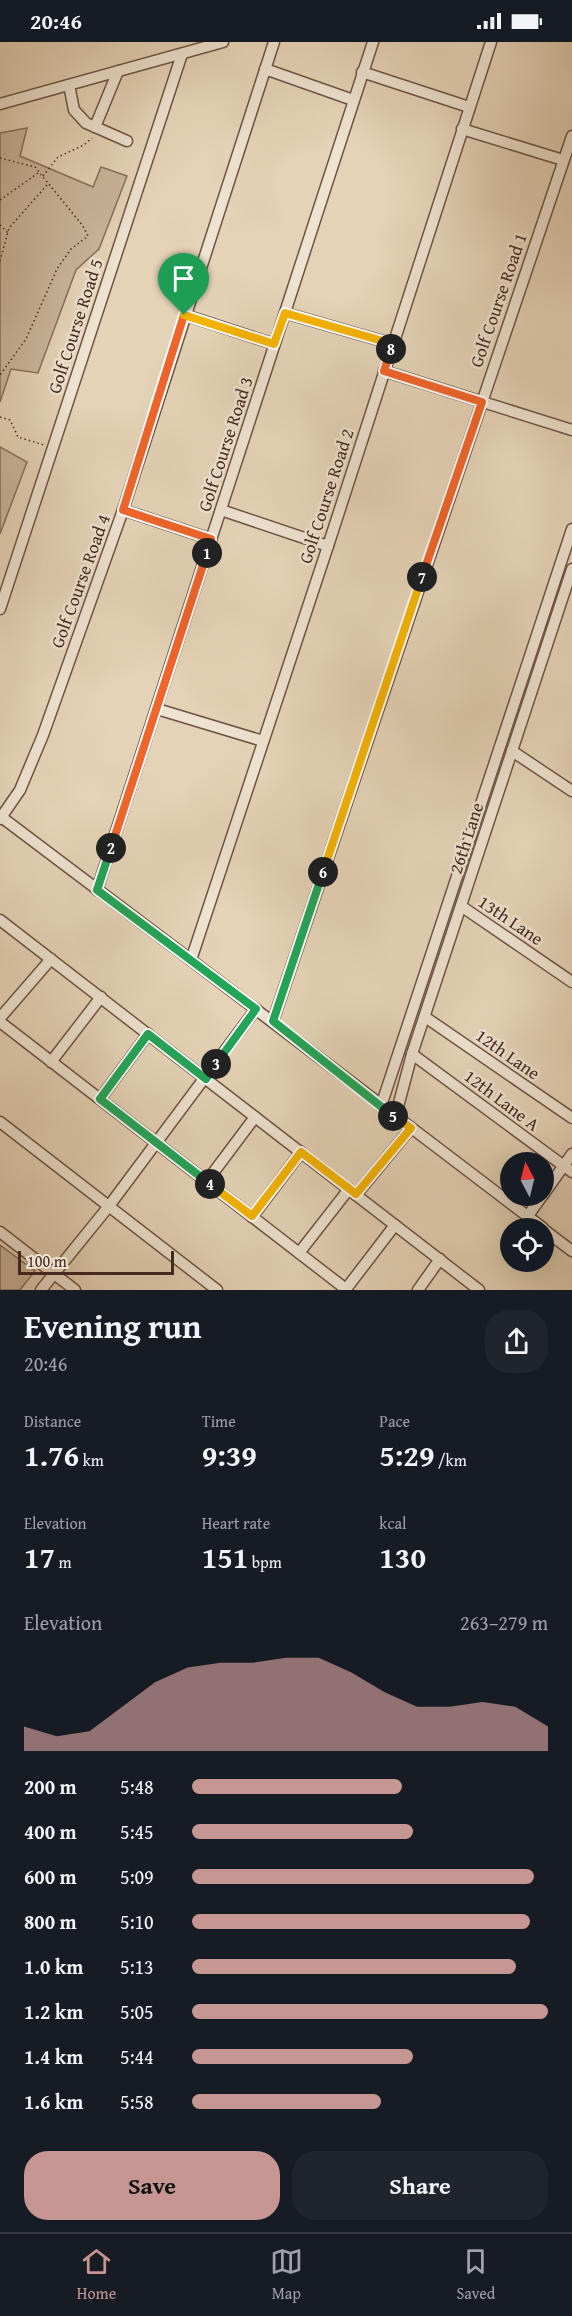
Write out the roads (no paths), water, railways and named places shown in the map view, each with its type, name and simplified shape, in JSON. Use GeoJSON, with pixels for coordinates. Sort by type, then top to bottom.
{"type":"FeatureCollection","features":[{"type":"Feature","properties":{"kind":"street"},"geometry":{"type":"LineString","coordinates":[[0,104],[223,42]]}},
{"type":"Feature","properties":{"kind":"street","name":"Golf Course Road 4"},"geometry":{"type":"LineString","coordinates":[[0,817],[20,790],[43,735],[123,510],[184,315],[274,42]]}},
{"type":"Feature","properties":{"kind":"street","name":"Golf Course Road 3"},"geometry":{"type":"LineString","coordinates":[[97,890],[373,42]]}},
{"type":"Feature","properties":{"kind":"street","name":"Golf Course Road 2"},"geometry":{"type":"LineString","coordinates":[[191,960],[491,42]]}},
{"type":"Feature","properties":{"kind":"street","name":"Golf Course Road 5"},"geometry":{"type":"LineString","coordinates":[[0,609],[182,54]]}},
{"type":"Feature","properties":{"kind":"street"},"geometry":{"type":"LineString","coordinates":[[265,69],[353,100]]}},
{"type":"Feature","properties":{"kind":"street"},"geometry":{"type":"LineString","coordinates":[[95,127],[118,71]]}},
{"type":"Feature","properties":{"kind":"street"},"geometry":{"type":"LineString","coordinates":[[362,72],[469,107]]}},
{"type":"Feature","properties":{"kind":"street"},"geometry":{"type":"LineString","coordinates":[[69,85],[74,110],[86,123],[127,141]]}},
{"type":"Feature","properties":{"kind":"street"},"geometry":{"type":"LineString","coordinates":[[462,129],[563,160]]}},
{"type":"Feature","properties":{"kind":"street","name":"Golf Course Road 1"},"geometry":{"type":"LineString","coordinates":[[273,1021],[572,136]]}},
{"type":"Feature","properties":{"kind":"street"},"geometry":{"type":"LineString","coordinates":[[285,313],[393,344]]}},
{"type":"Feature","properties":{"kind":"street"},"geometry":{"type":"LineString","coordinates":[[184,315],[274,344]]}},
{"type":"Feature","properties":{"kind":"street"},"geometry":{"type":"LineString","coordinates":[[384,371],[572,430]]}},
{"type":"Feature","properties":{"kind":"street"},"geometry":{"type":"LineString","coordinates":[[123,510],[211,539]]}},
{"type":"Feature","properties":{"kind":"street"},"geometry":{"type":"LineString","coordinates":[[221,510],[328,546]]}},
{"type":"Feature","properties":{"kind":"street"},"geometry":{"type":"LineString","coordinates":[[381,1106],[572,529]]}},
{"type":"Feature","properties":{"kind":"street","name":"26th Lane"},"geometry":{"type":"LineString","coordinates":[[395,1118],[412,1054],[512,751],[568,595],[572,569]]}},
{"type":"Feature","properties":{"kind":"street"},"geometry":{"type":"LineString","coordinates":[[553,587],[568,595]]}},
{"type":"Feature","properties":{"kind":"street"},"geometry":{"type":"LineString","coordinates":[[157,709],[263,741]]}},
{"type":"Feature","properties":{"kind":"street"},"geometry":{"type":"LineString","coordinates":[[512,751],[572,791]]}},
{"type":"Feature","properties":{"kind":"street"},"geometry":{"type":"LineString","coordinates":[[0,817],[273,1021],[395,1118],[527,1217],[535,1206]]}},
{"type":"Feature","properties":{"kind":"street","name":"13th Lane"},"geometry":{"type":"LineString","coordinates":[[461,906],[572,982]]}},
{"type":"Feature","properties":{"kind":"street"},"geometry":{"type":"LineString","coordinates":[[0,920],[480,1290]]}},
{"type":"Feature","properties":{"kind":"street"},"geometry":{"type":"LineString","coordinates":[[51,959],[0,1020],[51,1062],[346,1289],[395,1225]]}},
{"type":"Feature","properties":{"kind":"street"},"geometry":{"type":"LineString","coordinates":[[51,1062],[100,997]]}},
{"type":"Feature","properties":{"kind":"street"},"geometry":{"type":"LineString","coordinates":[[41,1290],[109,1206],[256,1009]]}},
{"type":"Feature","properties":{"kind":"street","name":"12th Lane"},"geometry":{"type":"LineString","coordinates":[[425,1017],[572,1119]]}},
{"type":"Feature","properties":{"kind":"street"},"geometry":{"type":"LineString","coordinates":[[100,1099],[148,1034]]}},
{"type":"Feature","properties":{"kind":"street","name":"12th Lane A"},"geometry":{"type":"LineString","coordinates":[[412,1054],[568,1169]]}},
{"type":"Feature","properties":{"kind":"street"},"geometry":{"type":"LineString","coordinates":[[207,1181],[255,1117]]}},
{"type":"Feature","properties":{"kind":"street"},"geometry":{"type":"LineString","coordinates":[[0,1122],[217,1290]]}},
{"type":"Feature","properties":{"kind":"street"},"geometry":{"type":"LineString","coordinates":[[299,1253],[411,1128]]}},
{"type":"Feature","properties":{"kind":"street"},"geometry":{"type":"LineString","coordinates":[[252,1216],[301,1152]]}},
{"type":"Feature","properties":{"kind":"street"},"geometry":{"type":"LineString","coordinates":[[554,1184],[568,1169],[572,1154]]}},
{"type":"Feature","properties":{"kind":"street"},"geometry":{"type":"LineString","coordinates":[[0,1232],[75,1290]]}},
{"type":"Feature","properties":{"kind":"street"},"geometry":{"type":"LineString","coordinates":[[554,1237],[572,1251]]}},
{"type":"Feature","properties":{"kind":"street"},"geometry":{"type":"LineString","coordinates":[[418,1290],[440,1260]]}}]}
